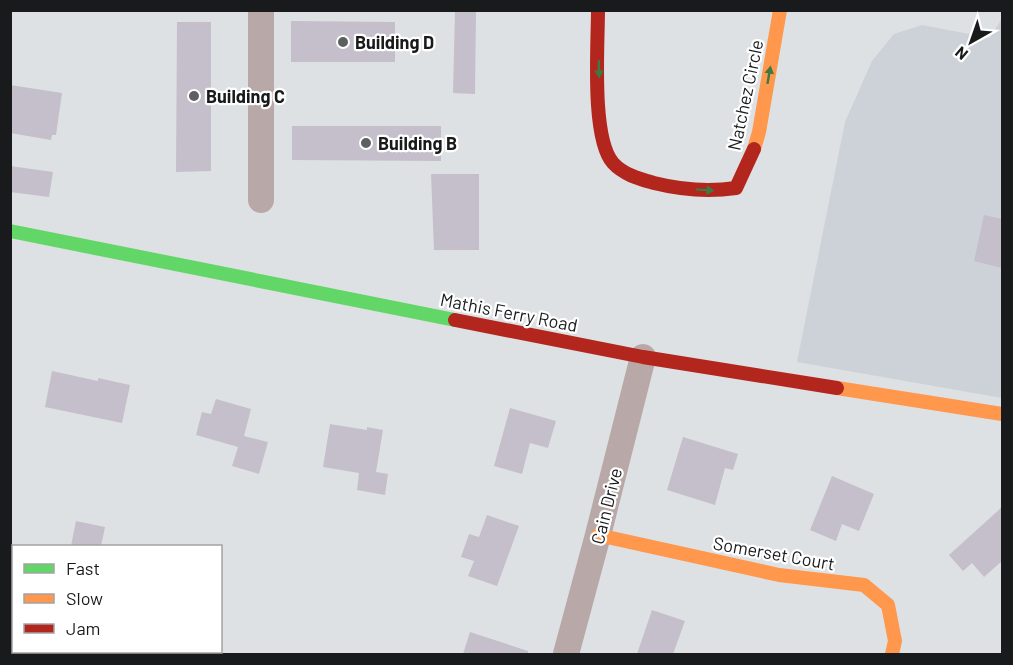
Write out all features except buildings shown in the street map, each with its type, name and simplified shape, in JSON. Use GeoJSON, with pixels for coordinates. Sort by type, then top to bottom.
{"type":"FeatureCollection","features":[{"type":"Feature","properties":{"kind":"main road","name":"Natchez Circle"},"geometry":{"type":"LineString","coordinates":[[598,10],[600,133],[608,157],[628,175],[664,185],[711,192],[736,188],[751,159],[759,132],[780,10]]}},
{"type":"Feature","properties":{"kind":"main road","name":"Mathis Ferry Road"},"geometry":{"type":"LineString","coordinates":[[10,231],[643,357],[1002,414]]}},
{"type":"Feature","properties":{"kind":"main road","name":"Somerset Court"},"geometry":{"type":"LineString","coordinates":[[598,536],[779,575],[864,585],[888,605],[896,641],[892,654]]}},
{"type":"Feature","properties":{"kind":"street"},"geometry":{"type":"LineString","coordinates":[[261,10],[261,200]]}},
{"type":"Feature","properties":{"kind":"street","name":"Cain Drive"},"geometry":{"type":"LineString","coordinates":[[566,654],[643,357]]}},
{"type":"Feature","properties":{"kind":"shaded area"},"geometry":{"type":"Polygon","coordinates":[[[1002,18],[1002,398],[797,362],[845,122],[872,61],[894,34],[922,25],[990,38],[1002,18]]]}},
{"type":"Feature","properties":{"kind":"traffic: fast"},"geometry":{"type":"LineString","coordinates":[[10,231],[455,320]]}},
{"type":"Feature","properties":{"kind":"traffic: slow"},"geometry":{"type":"LineString","coordinates":[[754,149],[780,10]]}},
{"type":"Feature","properties":{"kind":"traffic: slow"},"geometry":{"type":"LineString","coordinates":[[837,388],[1002,414]]}},
{"type":"Feature","properties":{"kind":"traffic: slow"},"geometry":{"type":"LineString","coordinates":[[598,535],[779,575],[864,585],[888,605],[895,641],[892,654]]}},
{"type":"Feature","properties":{"kind":"traffic: jam"},"geometry":{"type":"LineString","coordinates":[[598,10],[597,90],[601,133],[606,151],[617,167],[638,178],[675,187],[695,190],[736,188],[754,149]]}},
{"type":"Feature","properties":{"kind":"traffic: jam"},"geometry":{"type":"LineString","coordinates":[[455,320],[643,357],[837,388]]}},
{"type":"Feature","properties":{"kind":"place","name":"Building D"},"geometry":{"type":"Point","coordinates":[343,42]}},
{"type":"Feature","properties":{"kind":"place","name":"Building C"},"geometry":{"type":"Point","coordinates":[194,96]}},
{"type":"Feature","properties":{"kind":"place","name":"Building B"},"geometry":{"type":"Point","coordinates":[366,143]}}]}
